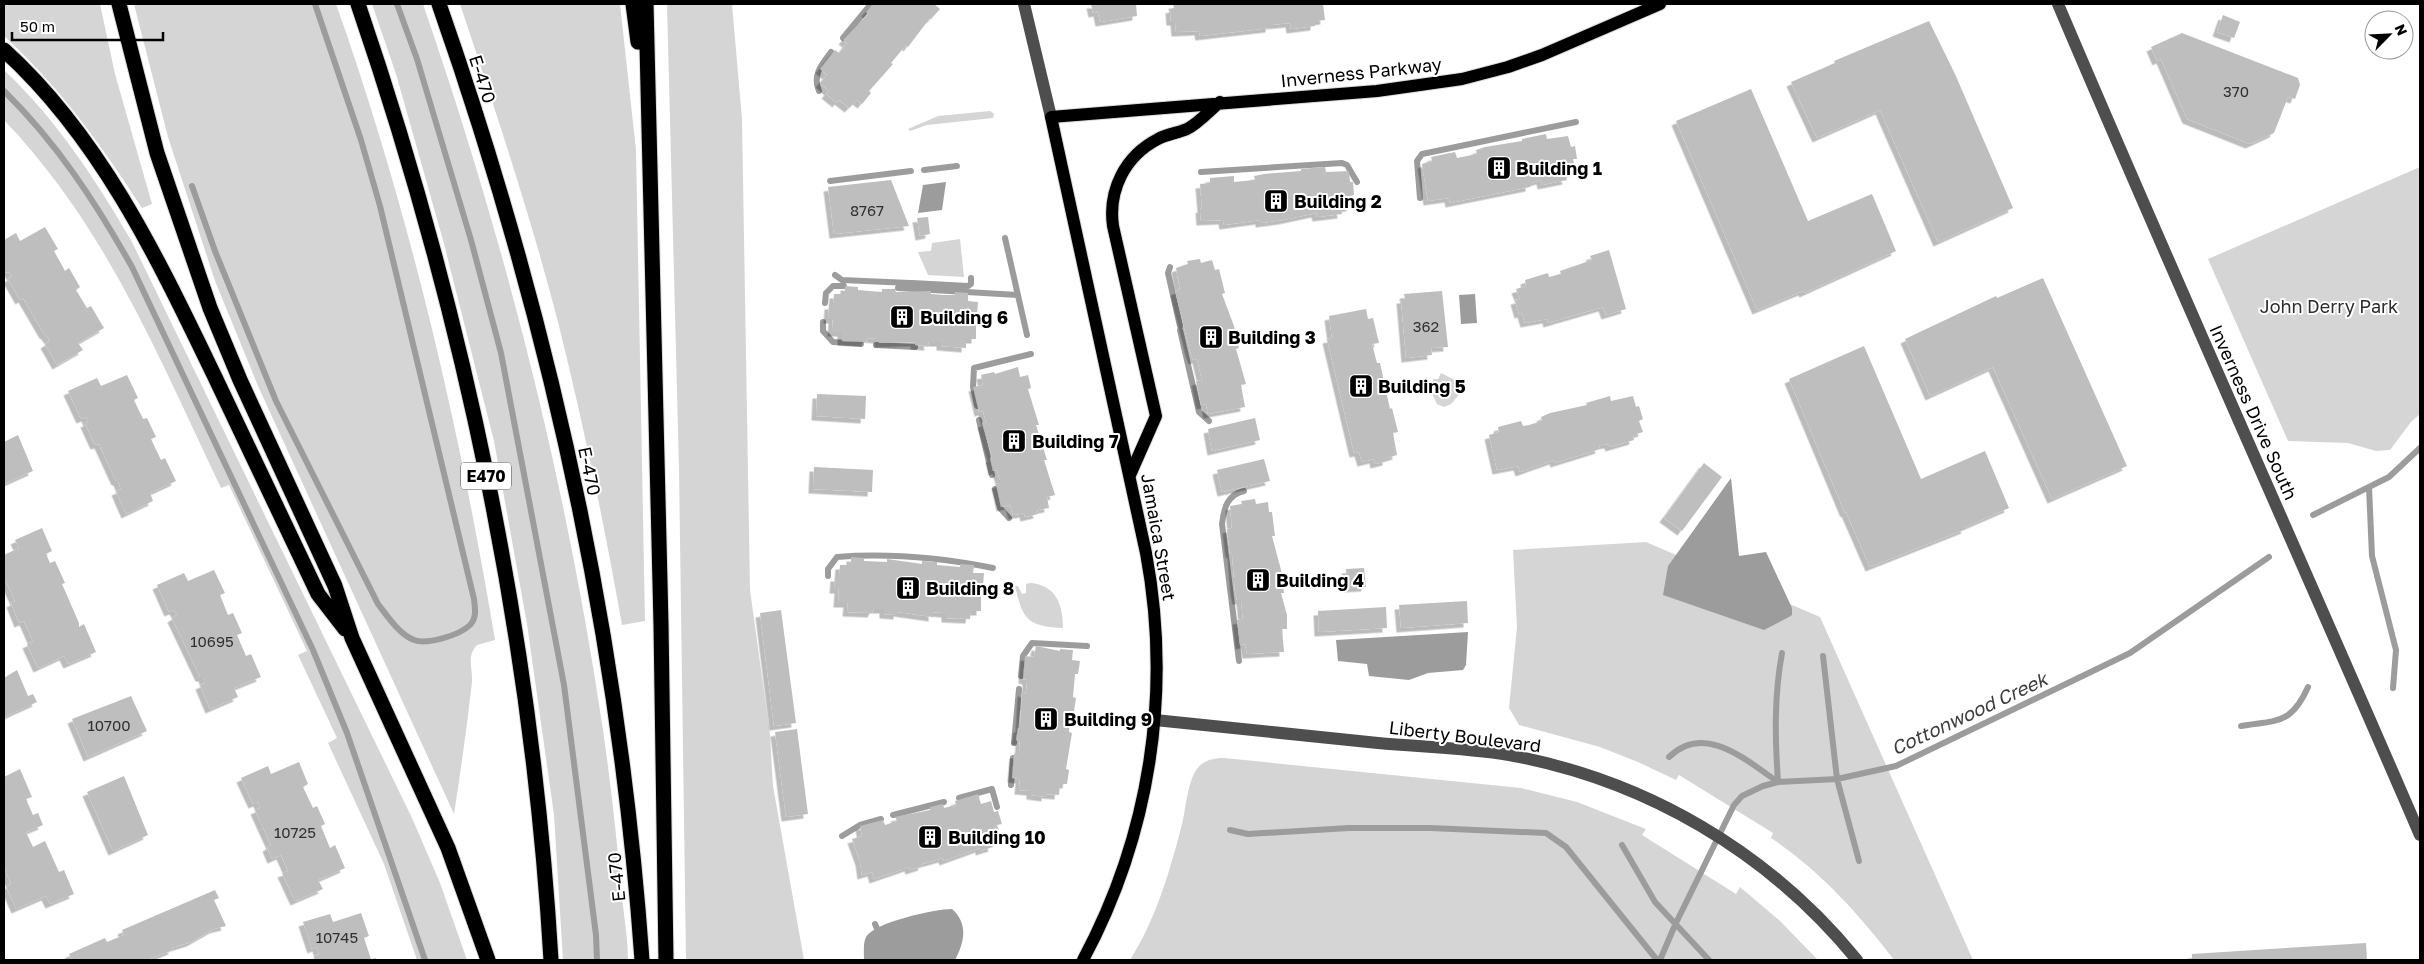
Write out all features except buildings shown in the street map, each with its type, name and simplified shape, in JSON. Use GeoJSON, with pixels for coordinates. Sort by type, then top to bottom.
{"type":"FeatureCollection","features":[{"type":"Feature","properties":{"kind":"highway"},"geometry":{"type":"LineString","coordinates":[[119,4],[157,153],[208,300],[240,380],[335,586],[352,638],[448,848],[488,960]]}},
{"type":"Feature","properties":{"kind":"highway","name":"E470"},"geometry":{"type":"LineString","coordinates":[[358,4],[404,146],[431,242],[486,472],[528,727],[540,833],[551,960]]}},
{"type":"Feature","properties":{"kind":"highway","name":"E-470"},"geometry":{"type":"LineString","coordinates":[[439,4],[492,169],[527,291],[577,494],[618,723],[638,902],[642,960]]}},
{"type":"Feature","properties":{"kind":"highway"},"geometry":{"type":"LineString","coordinates":[[633,4],[647,103]]}},
{"type":"Feature","properties":{"kind":"highway"},"geometry":{"type":"LineString","coordinates":[[646,4],[647,103],[656,397],[666,960]]}},
{"type":"Feature","properties":{"kind":"highway"},"geometry":{"type":"LineString","coordinates":[[4,50],[32,78],[71,124],[133,217],[180,305],[318,594],[352,638]]}},
{"type":"Feature","properties":{"kind":"main road","name":"Inverness Parkway"},"geometry":{"type":"LineString","coordinates":[[1051,116],[1378,91],[1486,73],[1542,55],[1660,4]]}},
{"type":"Feature","properties":{"kind":"main road"},"geometry":{"type":"LineString","coordinates":[[1130,475],[1156,416],[1113,226],[1113,194],[1124,170],[1139,151],[1159,138],[1186,130],[1220,102]]}},
{"type":"Feature","properties":{"kind":"main road","name":"Jamaica Street"},"geometry":{"type":"LineString","coordinates":[[1051,116],[1130,475],[1154,598],[1157,674],[1150,770],[1134,834],[1107,909],[1083,960]]}},
{"type":"Feature","properties":{"kind":"street"},"geometry":{"type":"LineString","coordinates":[[1024,4],[1051,116]]}},
{"type":"Feature","properties":{"kind":"street","name":"Inverness Drive South"},"geometry":{"type":"LineString","coordinates":[[2058,4],[2188,310],[2264,476],[2420,835]]}},
{"type":"Feature","properties":{"kind":"street","name":"Liberty Boulevard"},"geometry":{"type":"LineString","coordinates":[[1155,720],[1506,755],[1588,774],[1661,804],[1710,831],[1756,862],[1813,910],[1857,960]]}},
{"type":"Feature","properties":{"kind":"green space"},"geometry":{"type":"Polygon","coordinates":[[[4,4],[100,4],[115,74],[152,204],[142,208],[79,117],[43,75],[4,36],[4,4]]]}},
{"type":"Feature","properties":{"kind":"green space"},"geometry":{"type":"Polygon","coordinates":[[[134,4],[336,4],[387,160],[429,318],[465,478],[495,640],[477,645],[471,658],[472,682],[454,814],[258,386],[215,281],[168,137],[134,4]]]}},
{"type":"Feature","properties":{"kind":"green space"},"geometry":{"type":"Polygon","coordinates":[[[372,4],[423,4],[481,183],[506,272],[530,362],[551,453],[588,637],[609,771],[628,960],[563,960],[554,815],[527,624],[494,441],[443,240],[396,74],[372,4]]]}},
{"type":"Feature","properties":{"kind":"green space"},"geometry":{"type":"Polygon","coordinates":[[[460,4],[620,4],[636,150],[645,621],[622,625],[593,473],[558,322],[524,202],[460,4]]]}},
{"type":"Feature","properties":{"kind":"green space"},"geometry":{"type":"Polygon","coordinates":[[[667,4],[732,4],[742,119],[750,590],[770,735],[773,786],[804,960],[686,960],[679,468],[667,4]]]}},
{"type":"Feature","properties":{"kind":"green space"},"geometry":{"type":"Polygon","coordinates":[[[4,70],[41,109],[74,151],[132,242],[412,818],[440,883],[467,960],[417,960],[384,864],[328,743],[337,738],[298,655],[307,651],[229,485],[221,488],[128,295],[72,205],[40,161],[4,120],[4,70]]]}},
{"type":"Feature","properties":{"kind":"green space"},"geometry":{"type":"Polygon","coordinates":[[[990,111],[994,114],[993,118],[927,125],[910,131],[908,129],[938,116],[990,111]]]}},
{"type":"Feature","properties":{"kind":"green space","name":"John Derry Park"},"geometry":{"type":"Polygon","coordinates":[[[2420,167],[2420,414],[2411,422],[2390,450],[2376,451],[2348,443],[2288,441],[2208,259],[2420,167]]]}},
{"type":"Feature","properties":{"kind":"green space"},"geometry":{"type":"Polygon","coordinates":[[[960,239],[964,277],[928,275],[918,252],[931,251],[932,243],[960,239]]]}},
{"type":"Feature","properties":{"kind":"green space"},"geometry":{"type":"Polygon","coordinates":[[[1441,373],[1455,380],[1463,390],[1451,404],[1444,407],[1437,404],[1432,394],[1433,379],[1438,379],[1441,373]]]}},
{"type":"Feature","properties":{"kind":"green space"},"geometry":{"type":"Polygon","coordinates":[[[1646,542],[1820,617],[1973,960],[1894,960],[1852,909],[1822,879],[1806,864],[1771,838],[1773,833],[1679,775],[1676,780],[1600,747],[1519,725],[1509,708],[1517,627],[1513,550],[1646,542]]]}},
{"type":"Feature","properties":{"kind":"green space"},"geometry":{"type":"Polygon","coordinates":[[[1030,583],[1047,588],[1057,598],[1062,612],[1063,628],[1034,623],[1024,614],[1015,586],[1018,586],[1022,594],[1026,593],[1026,584],[1030,583]]]}},
{"type":"Feature","properties":{"kind":"green space"},"geometry":{"type":"Polygon","coordinates":[[[1224,758],[1521,788],[1577,802],[1646,829],[1642,835],[1736,894],[1740,887],[1780,921],[1818,960],[1130,960],[1155,911],[1167,877],[1192,778],[1197,768],[1204,763],[1224,758]]]}},
{"type":"Feature","properties":{"kind":"shaded area"},"geometry":{"type":"Polygon","coordinates":[[[946,182],[942,210],[918,213],[923,185],[946,182]]]}},
{"type":"Feature","properties":{"kind":"shaded area"},"geometry":{"type":"Polygon","coordinates":[[[1475,294],[1477,323],[1461,324],[1459,295],[1475,294]]]}},
{"type":"Feature","properties":{"kind":"shaded area"},"geometry":{"type":"Polygon","coordinates":[[[1731,478],[1739,556],[1766,552],[1792,608],[1792,615],[1764,630],[1663,595],[1668,566],[1731,478]]]}},
{"type":"Feature","properties":{"kind":"shaded area"},"geometry":{"type":"Polygon","coordinates":[[[1468,632],[1466,665],[1463,670],[1428,673],[1409,680],[1369,676],[1367,664],[1338,661],[1336,640],[1468,632]]]}},
{"type":"Feature","properties":{"kind":"shaded area"},"geometry":{"type":"Polygon","coordinates":[[[952,909],[963,927],[961,947],[955,960],[864,960],[865,939],[872,931],[906,917],[952,909]]]}},
{"type":"Feature","properties":{"kind":"waterway"},"geometry":{"type":"LineString","coordinates":[[192,186],[215,251],[276,401],[378,604],[390,620],[414,640],[435,640],[465,629],[474,619],[474,599],[380,206],[361,140],[315,4]]}},
{"type":"Feature","properties":{"kind":"waterway"},"geometry":{"type":"LineString","coordinates":[[397,4],[417,59],[471,240],[501,353],[564,685],[596,935],[597,960]]}},
{"type":"Feature","properties":{"kind":"waterway"},"geometry":{"type":"LineString","coordinates":[[843,38],[871,4]]}},
{"type":"Feature","properties":{"kind":"waterway"},"geometry":{"type":"LineString","coordinates":[[819,91],[817,75],[821,65],[831,52]]}},
{"type":"Feature","properties":{"kind":"waterway"},"geometry":{"type":"LineString","coordinates":[[4,91],[41,131],[74,174],[132,267],[313,650],[347,733],[425,960]]}},
{"type":"Feature","properties":{"kind":"waterway"},"geometry":{"type":"LineString","coordinates":[[1420,198],[1417,161],[1422,154],[1576,122]]}},
{"type":"Feature","properties":{"kind":"waterway"},"geometry":{"type":"LineString","coordinates":[[1201,172],[1342,163],[1347,165],[1357,182]]}},
{"type":"Feature","properties":{"kind":"waterway"},"geometry":{"type":"LineString","coordinates":[[924,170],[957,166]]}},
{"type":"Feature","properties":{"kind":"waterway"},"geometry":{"type":"LineString","coordinates":[[830,181],[911,171]]}},
{"type":"Feature","properties":{"kind":"waterway"},"geometry":{"type":"LineString","coordinates":[[1005,238],[1027,335]]}},
{"type":"Feature","properties":{"kind":"waterway"},"geometry":{"type":"LineString","coordinates":[[1170,267],[1168,273],[1180,326]]}},
{"type":"Feature","properties":{"kind":"waterway"},"geometry":{"type":"LineString","coordinates":[[835,275],[842,280],[910,283]]}},
{"type":"Feature","properties":{"kind":"waterway"},"geometry":{"type":"LineString","coordinates":[[912,283],[968,286],[971,284],[971,278]]}},
{"type":"Feature","properties":{"kind":"waterway"},"geometry":{"type":"LineString","coordinates":[[825,303],[826,293],[833,286],[844,286]]}},
{"type":"Feature","properties":{"kind":"waterway"},"geometry":{"type":"LineString","coordinates":[[898,288],[1018,295]]}},
{"type":"Feature","properties":{"kind":"waterway"},"geometry":{"type":"LineString","coordinates":[[823,322],[823,331],[833,342],[861,344]]}},
{"type":"Feature","properties":{"kind":"waterway"},"geometry":{"type":"LineString","coordinates":[[1180,330],[1199,412],[1209,421]]}},
{"type":"Feature","properties":{"kind":"waterway"},"geometry":{"type":"LineString","coordinates":[[876,345],[915,347]]}},
{"type":"Feature","properties":{"kind":"waterway"},"geometry":{"type":"LineString","coordinates":[[977,406],[973,387],[974,368],[1031,354]]}},
{"type":"Feature","properties":{"kind":"waterway"},"geometry":{"type":"LineString","coordinates":[[979,420],[992,475]]}},
{"type":"Feature","properties":{"kind":"waterway","name":"Cottonwood Creek"},"geometry":{"type":"LineString","coordinates":[[2313,515],[2389,477],[2420,448]]}},
{"type":"Feature","properties":{"kind":"waterway"},"geometry":{"type":"LineString","coordinates":[[2369,487],[2372,556],[2396,650],[2393,688]]}},
{"type":"Feature","properties":{"kind":"waterway"},"geometry":{"type":"LineString","coordinates":[[995,489],[1000,508],[1009,518]]}},
{"type":"Feature","properties":{"kind":"waterway"},"geometry":{"type":"LineString","coordinates":[[1239,661],[1222,524],[1227,503],[1238,493],[1244,491]]}},
{"type":"Feature","properties":{"kind":"waterway"},"geometry":{"type":"LineString","coordinates":[[828,576],[828,569],[837,557],[856,556],[915,557],[993,568]]}},
{"type":"Feature","properties":{"kind":"waterway","name":"Cottonwood Creek"},"geometry":{"type":"LineString","coordinates":[[1660,960],[1675,925],[1734,805],[1742,796],[1763,786],[1778,782],[1837,779],[1896,766],[2130,653],[2269,557]]}},
{"type":"Feature","properties":{"kind":"waterway"},"geometry":{"type":"LineString","coordinates":[[1021,676],[1023,656],[1032,643],[1087,646]]}},
{"type":"Feature","properties":{"kind":"waterway"},"geometry":{"type":"LineString","coordinates":[[1778,782],[1776,718],[1782,653]]}},
{"type":"Feature","properties":{"kind":"waterway"},"geometry":{"type":"LineString","coordinates":[[1823,656],[1837,779],[1859,861]]}},
{"type":"Feature","properties":{"kind":"waterway"},"geometry":{"type":"LineString","coordinates":[[2241,726],[2282,719],[2295,708],[2308,687]]}},
{"type":"Feature","properties":{"kind":"waterway"},"geometry":{"type":"LineString","coordinates":[[1014,743],[1019,689]]}},
{"type":"Feature","properties":{"kind":"waterway"},"geometry":{"type":"LineString","coordinates":[[1669,757],[1683,747],[1697,743],[1711,744],[1739,756],[1778,782]]}},
{"type":"Feature","properties":{"kind":"waterway"},"geometry":{"type":"LineString","coordinates":[[1011,785],[1013,758]]}},
{"type":"Feature","properties":{"kind":"waterway"},"geometry":{"type":"LineString","coordinates":[[959,798],[992,789],[997,807]]}},
{"type":"Feature","properties":{"kind":"waterway"},"geometry":{"type":"LineString","coordinates":[[893,815],[944,802]]}},
{"type":"Feature","properties":{"kind":"waterway"},"geometry":{"type":"LineString","coordinates":[[842,836],[860,825],[881,819]]}},
{"type":"Feature","properties":{"kind":"waterway"},"geometry":{"type":"LineString","coordinates":[[1230,830],[1248,834],[1349,828],[1430,828],[1546,833],[1566,847],[1657,960]]}},
{"type":"Feature","properties":{"kind":"waterway"},"geometry":{"type":"LineString","coordinates":[[1622,845],[1655,902],[1709,960]]}},
{"type":"Feature","properties":{"kind":"waterway"},"geometry":{"type":"LineString","coordinates":[[875,924],[881,937]]}},
{"type":"Feature","properties":{"kind":"place","name":"Building 1"},"geometry":{"type":"Point","coordinates":[1499,168]}},
{"type":"Feature","properties":{"kind":"place","name":"Building 2"},"geometry":{"type":"Point","coordinates":[1276,201]}},
{"type":"Feature","properties":{"kind":"place","name":"Building 6"},"geometry":{"type":"Point","coordinates":[902,317]}},
{"type":"Feature","properties":{"kind":"place","name":"Building 3"},"geometry":{"type":"Point","coordinates":[1211,337]}},
{"type":"Feature","properties":{"kind":"place","name":"Building 5"},"geometry":{"type":"Point","coordinates":[1361,386]}},
{"type":"Feature","properties":{"kind":"place","name":"Building 7"},"geometry":{"type":"Point","coordinates":[1014,441]}},
{"type":"Feature","properties":{"kind":"place","name":"Building 4"},"geometry":{"type":"Point","coordinates":[1258,580]}},
{"type":"Feature","properties":{"kind":"place","name":"Building 8"},"geometry":{"type":"Point","coordinates":[908,588]}},
{"type":"Feature","properties":{"kind":"place","name":"Building 9"},"geometry":{"type":"Point","coordinates":[1046,719]}},
{"type":"Feature","properties":{"kind":"place","name":"Building 10"},"geometry":{"type":"Point","coordinates":[930,837]}}]}
